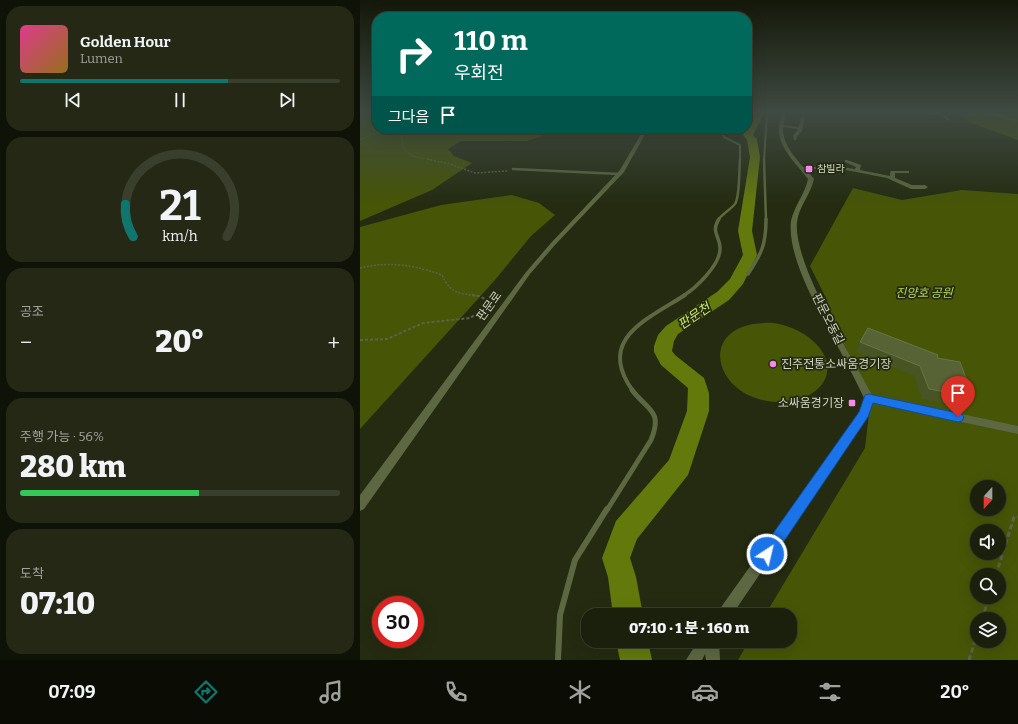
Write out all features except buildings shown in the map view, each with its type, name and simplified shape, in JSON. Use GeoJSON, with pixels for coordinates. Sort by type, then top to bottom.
{"type":"FeatureCollection","features":[{"type":"Feature","properties":{"kind":"street","name":"판문로"},"geometry":{"type":"LineString","coordinates":[[360,505],[528,273],[553,244],[620,174],[638,143]]}},
{"type":"Feature","properties":{"kind":"street","name":"판문오동길"},"geometry":{"type":"LineString","coordinates":[[783,143],[790,156],[803,168],[811,179],[810,188],[795,212],[794,229],[798,257],[827,320],[869,398]]}},
{"type":"Feature","properties":{"kind":"street"},"geometry":{"type":"LineString","coordinates":[[847,161],[860,166],[858,171]]}},
{"type":"Feature","properties":{"kind":"street"},"geometry":{"type":"LineString","coordinates":[[803,168],[834,167],[893,179],[908,186],[925,187]]}},
{"type":"Feature","properties":{"kind":"street"},"geometry":{"type":"LineString","coordinates":[[893,179],[893,172],[907,172]]}},
{"type":"Feature","properties":{"kind":"street"},"geometry":{"type":"LineString","coordinates":[[729,608],[864,414],[869,398],[1018,430]]}},
{"type":"Feature","properties":{"kind":"street"},"geometry":{"type":"LineString","coordinates":[[694,659],[701,648]]}},
{"type":"Feature","properties":{"kind":"street"},"geometry":{"type":"LineString","coordinates":[[712,648],[713,660]]}},
{"type":"Feature","properties":{"kind":"lane"},"geometry":{"type":"LineString","coordinates":[[558,660],[560,615],[575,560],[651,440],[656,428],[654,414],[628,385],[619,364],[619,355],[623,341],[631,330],[654,314],[690,293],[711,269],[720,253],[720,244],[715,234],[716,225],[723,214],[735,204],[737,196],[741,147],[734,143]]}},
{"type":"Feature","properties":{"kind":"lane"},"geometry":{"type":"LineString","coordinates":[[748,274],[759,258],[766,238],[765,143]]}},
{"type":"Feature","properties":{"kind":"lane"},"geometry":{"type":"LineString","coordinates":[[513,169],[620,174]]}},
{"type":"Feature","properties":{"kind":"path"},"geometry":{"type":"LineString","coordinates":[[402,143],[403,149],[410,155],[450,164],[475,173],[501,172],[513,169]]}},
{"type":"Feature","properties":{"kind":"path"},"geometry":{"type":"LineString","coordinates":[[360,268],[384,263],[414,265],[442,275],[448,288],[454,292],[483,296],[489,301],[486,308],[466,320],[427,322],[391,338],[374,341],[360,340]]}},
{"type":"Feature","properties":{"kind":"path"},"geometry":{"type":"LineString","coordinates":[[998,568],[1014,517],[1018,517]]}},
{"type":"Feature","properties":{"kind":"path"},"geometry":{"type":"LineString","coordinates":[[968,660],[972,648]]}},
{"type":"Feature","properties":{"kind":"green space"},"geometry":{"type":"Polygon","coordinates":[[[360,143],[458,143],[448,149],[454,156],[472,163],[432,190],[360,221],[360,143]]]}},
{"type":"Feature","properties":{"kind":"green space","name":"진양호 공원"},"geometry":{"type":"Polygon","coordinates":[[[853,188],[902,200],[962,190],[1018,194],[1018,660],[738,660],[745,648],[797,648],[797,608],[769,608],[865,448],[871,396],[838,333],[826,298],[810,266],[853,188]]]}},
{"type":"Feature","properties":{"kind":"green space"},"geometry":{"type":"Polygon","coordinates":[[[512,195],[539,203],[555,215],[531,236],[495,280],[360,429],[360,227],[441,205],[512,195]]]}},
{"type":"Feature","properties":{"kind":"green space","name":"진주전통소싸움경기장"},"geometry":{"type":"Polygon","coordinates":[[[774,323],[793,328],[804,334],[819,347],[825,358],[827,368],[826,377],[821,385],[814,392],[794,401],[783,402],[759,399],[740,390],[727,377],[721,362],[721,347],[730,334],[747,325],[774,323]]]}},
{"type":"Feature","properties":{"kind":"waterway","name":"판문천"},"geometry":{"type":"LineString","coordinates":[[627,608],[622,577],[616,558],[626,531],[679,467],[698,411],[699,393],[697,384],[668,360],[663,352],[663,346],[672,330],[723,296],[737,281],[750,255],[745,231],[755,157],[753,143]]}},
{"type":"Feature","properties":{"kind":"waterway","name":"판문천"},"geometry":{"type":"LineString","coordinates":[[633,648],[636,660]]}},
{"type":"Feature","properties":{"kind":"place","name":"참빌라"},"geometry":{"type":"Point","coordinates":[809,169]}},
{"type":"Feature","properties":{"kind":"place","name":"진주전통소싸움경기장"},"geometry":{"type":"Point","coordinates":[773,364]}},
{"type":"Feature","properties":{"kind":"place","name":"소싸움경기장"},"geometry":{"type":"Point","coordinates":[852,403]}},
{"type":"Feature","properties":{"kind":"route"},"geometry":{"type":"LineString","coordinates":[[767,554],[864,414],[869,398],[958,417]]}}]}
